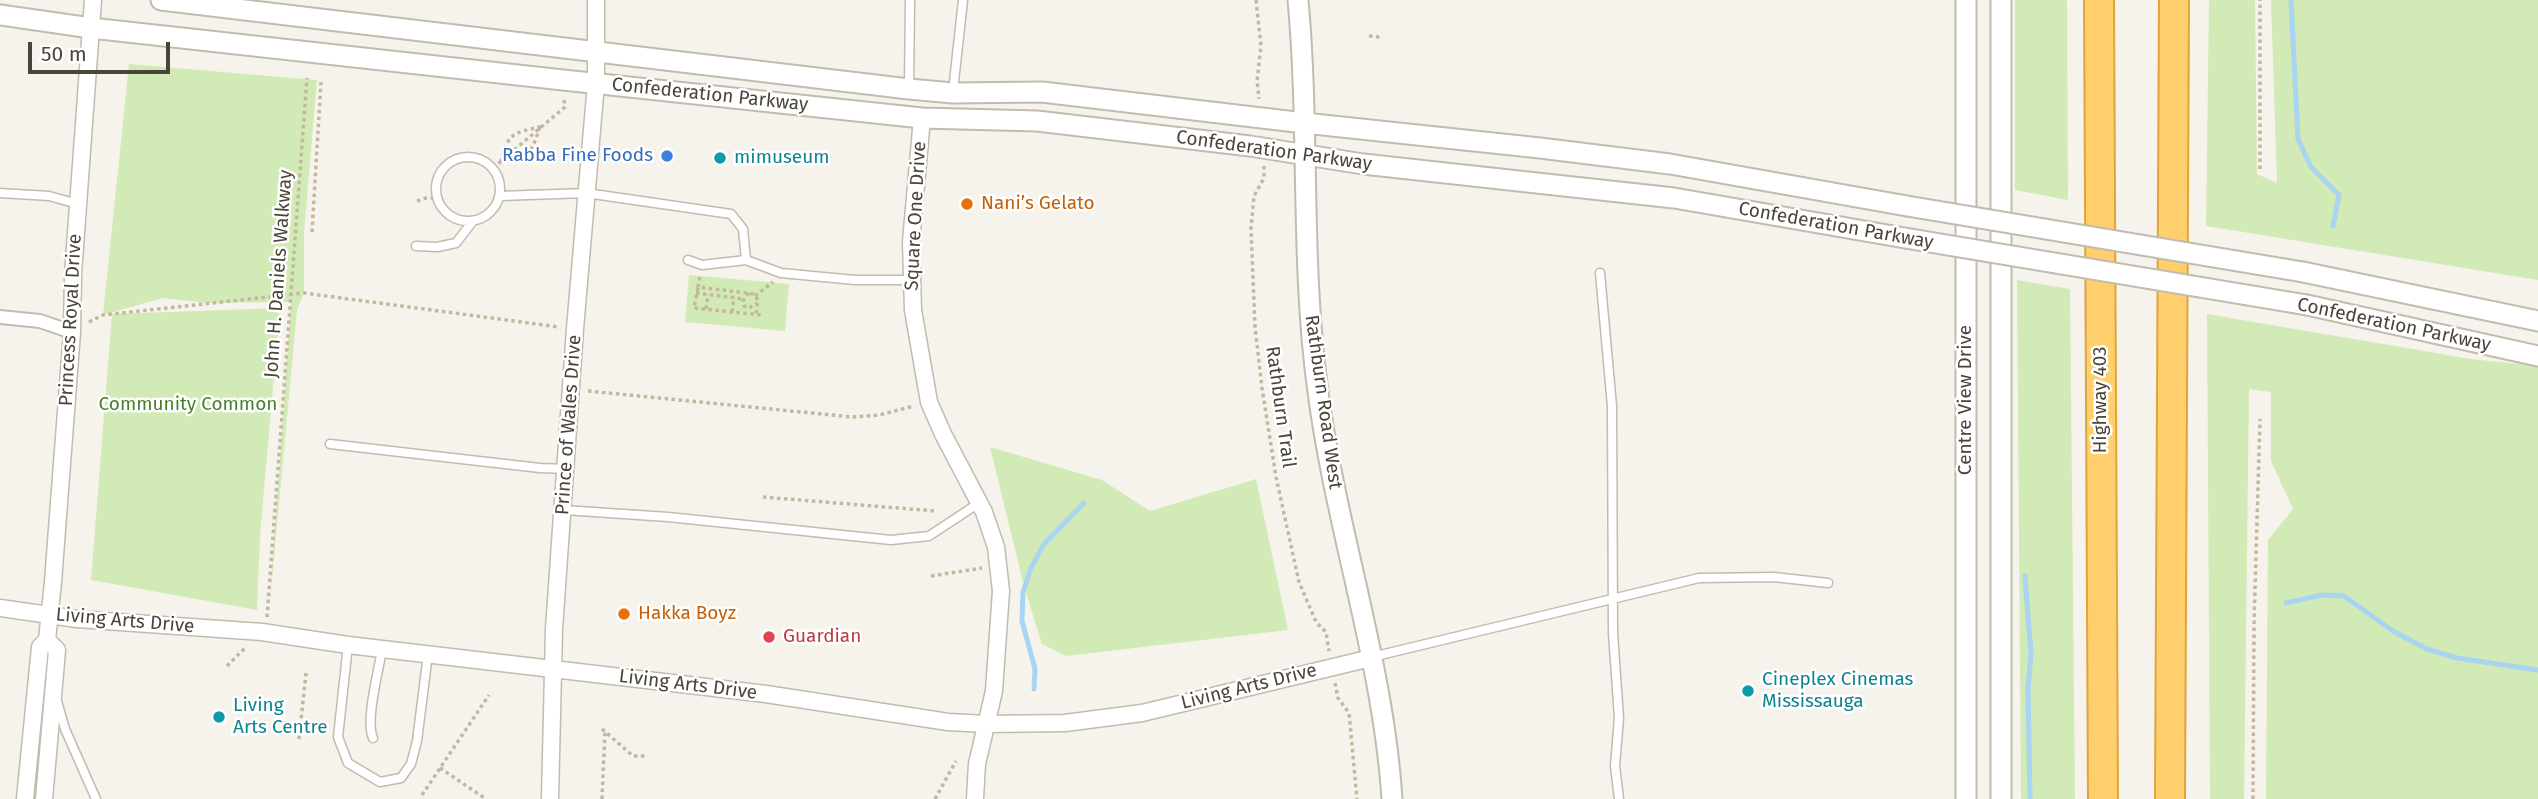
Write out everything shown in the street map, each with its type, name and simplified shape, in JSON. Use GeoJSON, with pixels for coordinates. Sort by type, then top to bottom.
{"type":"FeatureCollection","features":[{"type":"Feature","properties":{"kind":"highway","name":"Highway 403"},"geometry":{"type":"LineString","coordinates":[[2099,0],[2103,799]]}},
{"type":"Feature","properties":{"kind":"highway"},"geometry":{"type":"LineString","coordinates":[[2170,799],[2174,0]]}},
{"type":"Feature","properties":{"kind":"street","name":"Princess Royal Drive"},"geometry":{"type":"LineString","coordinates":[[25,799],[40,647],[47,640],[50,615],[72,332],[72,274],[93,0]]}},
{"type":"Feature","properties":{"kind":"street","name":"Confederation Parkway"},"geometry":{"type":"LineString","coordinates":[[161,0],[909,89],[953,93],[1042,92],[1670,164],[2303,272],[2538,321]]}},
{"type":"Feature","properties":{"kind":"street","name":"Prince of Wales Drive"},"geometry":{"type":"LineString","coordinates":[[551,799],[552,668],[575,329],[596,83],[596,0]]}},
{"type":"Feature","properties":{"kind":"street","name":"Rathburn Road West"},"geometry":{"type":"LineString","coordinates":[[1298,0],[1306,155],[1309,312],[1318,393],[1386,739],[1392,799]]}},
{"type":"Feature","properties":{"kind":"street","name":"Centre View Drive"},"geometry":{"type":"LineString","coordinates":[[1966,0],[1966,799]]}},
{"type":"Feature","properties":{"kind":"street","name":"Centre View Drive"},"geometry":{"type":"LineString","coordinates":[[2001,0],[2001,799]]}},
{"type":"Feature","properties":{"kind":"street","name":"Confederation Parkway"},"geometry":{"type":"LineString","coordinates":[[0,15],[91,28],[922,118],[1037,121],[1250,146],[1363,164],[1674,198],[2307,305],[2538,356]]}},
{"type":"Feature","properties":{"kind":"street","name":"Square One Drive"},"geometry":{"type":"LineString","coordinates":[[922,118],[911,242],[913,310],[929,402],[979,503],[996,547],[1001,592],[995,678],[977,764],[975,799]]}},
{"type":"Feature","properties":{"kind":"street"},"geometry":{"type":"LineString","coordinates":[[0,317],[40,321],[72,332]]}},
{"type":"Feature","properties":{"kind":"street","name":"Living Arts Drive"},"geometry":{"type":"LineString","coordinates":[[0,608],[50,615],[262,632],[348,645],[766,694],[948,722],[987,724],[1065,723],[1142,713],[1371,658]]}},
{"type":"Feature","properties":{"kind":"street","name":"Princess Royal Drive"},"geometry":{"type":"LineString","coordinates":[[44,799],[57,650],[47,640]]}},
{"type":"Feature","properties":{"kind":"lane"},"geometry":{"type":"LineString","coordinates":[[909,89],[910,0]]}},
{"type":"Feature","properties":{"kind":"lane"},"geometry":{"type":"LineString","coordinates":[[953,93],[963,0]]}},
{"type":"Feature","properties":{"kind":"lane"},"geometry":{"type":"LineString","coordinates":[[475,158],[494,169],[500,196],[494,208],[485,216],[473,221],[460,220],[450,216],[442,208],[436,187],[444,167],[453,160],[475,158]]}},
{"type":"Feature","properties":{"kind":"lane"},"geometry":{"type":"LineString","coordinates":[[0,193],[49,196],[78,204]]}},
{"type":"Feature","properties":{"kind":"lane"},"geometry":{"type":"LineString","coordinates":[[500,196],[586,193],[731,214],[743,229],[746,260]]}},
{"type":"Feature","properties":{"kind":"lane"},"geometry":{"type":"LineString","coordinates":[[416,246],[437,247],[456,243],[473,221]]}},
{"type":"Feature","properties":{"kind":"lane"},"geometry":{"type":"LineString","coordinates":[[688,260],[702,265],[746,260],[781,273],[855,280],[911,280]]}},
{"type":"Feature","properties":{"kind":"lane"},"geometry":{"type":"LineString","coordinates":[[1600,273],[1612,405],[1614,663],[1619,718],[1615,766],[1619,799]]}},
{"type":"Feature","properties":{"kind":"lane"},"geometry":{"type":"LineString","coordinates":[[331,443],[567,469]]}},
{"type":"Feature","properties":{"kind":"lane"},"geometry":{"type":"LineString","coordinates":[[564,510],[668,517],[891,540],[929,536],[979,503]]}},
{"type":"Feature","properties":{"kind":"lane"},"geometry":{"type":"LineString","coordinates":[[1371,658],[1699,578],[1774,577],[1828,583]]}},
{"type":"Feature","properties":{"kind":"lane"},"geometry":{"type":"LineString","coordinates":[[348,645],[338,737],[348,763],[380,782],[401,778],[411,764],[428,654]]}},
{"type":"Feature","properties":{"kind":"lane"},"geometry":{"type":"LineString","coordinates":[[373,738],[370,731],[371,716],[382,649]]}},
{"type":"Feature","properties":{"kind":"lane"},"geometry":{"type":"LineString","coordinates":[[53,687],[65,729],[96,799]]}},
{"type":"Feature","properties":{"kind":"path"},"geometry":{"type":"LineString","coordinates":[[1256,0],[1261,46],[1258,91]]}},
{"type":"Feature","properties":{"kind":"path"},"geometry":{"type":"LineString","coordinates":[[2259,169],[2260,0]]}},
{"type":"Feature","properties":{"kind":"path"},"geometry":{"type":"LineString","coordinates":[[1369,36],[1380,37]]}},
{"type":"Feature","properties":{"kind":"path","name":"John H. Daniels Walkway"},"geometry":{"type":"LineString","coordinates":[[262,632],[269,612],[307,78]]}},
{"type":"Feature","properties":{"kind":"path"},"geometry":{"type":"LineString","coordinates":[[312,232],[321,82]]}},
{"type":"Feature","properties":{"kind":"path"},"geometry":{"type":"LineString","coordinates":[[494,169],[501,160],[565,107]]}},
{"type":"Feature","properties":{"kind":"path"},"geometry":{"type":"LineString","coordinates":[[501,160],[520,159],[532,151],[540,127]]}},
{"type":"Feature","properties":{"kind":"path"},"geometry":{"type":"LineString","coordinates":[[501,160],[505,142],[518,132],[540,127]]}},
{"type":"Feature","properties":{"kind":"path","name":"Rathburn Trail"},"geometry":{"type":"LineString","coordinates":[[1264,169],[1264,178],[1254,196],[1251,228],[1255,327],[1262,388],[1276,477],[1299,582],[1316,622],[1326,632],[1327,640]]}},
{"type":"Feature","properties":{"kind":"path"},"geometry":{"type":"LineString","coordinates":[[416,201],[437,198]]}},
{"type":"Feature","properties":{"kind":"path"},"geometry":{"type":"LineString","coordinates":[[702,265],[694,308],[762,315]]}},
{"type":"Feature","properties":{"kind":"path"},"geometry":{"type":"LineString","coordinates":[[755,296],[781,273]]}},
{"type":"Feature","properties":{"kind":"path"},"geometry":{"type":"LineString","coordinates":[[698,287],[749,293],[755,296],[758,303],[756,314]]}},
{"type":"Feature","properties":{"kind":"path"},"geometry":{"type":"LineString","coordinates":[[726,297],[727,290]]}},
{"type":"Feature","properties":{"kind":"path"},"geometry":{"type":"LineString","coordinates":[[72,332],[103,315],[292,293],[575,329]]}},
{"type":"Feature","properties":{"kind":"path"},"geometry":{"type":"LineString","coordinates":[[696,293],[744,299]]}},
{"type":"Feature","properties":{"kind":"path"},"geometry":{"type":"LineString","coordinates":[[738,312],[744,306],[744,299],[749,293]]}},
{"type":"Feature","properties":{"kind":"path"},"geometry":{"type":"LineString","coordinates":[[706,309],[708,295]]}},
{"type":"Feature","properties":{"kind":"path"},"geometry":{"type":"LineString","coordinates":[[732,312],[734,298]]}},
{"type":"Feature","properties":{"kind":"path"},"geometry":{"type":"LineString","coordinates":[[744,306],[749,308],[758,303]]}},
{"type":"Feature","properties":{"kind":"path"},"geometry":{"type":"LineString","coordinates":[[572,391],[597,391],[852,416],[878,415],[929,402]]}},
{"type":"Feature","properties":{"kind":"path"},"geometry":{"type":"LineString","coordinates":[[2253,799],[2254,624],[2260,419]]}},
{"type":"Feature","properties":{"kind":"path"},"geometry":{"type":"LineString","coordinates":[[763,497],[935,511]]}},
{"type":"Feature","properties":{"kind":"path"},"geometry":{"type":"LineString","coordinates":[[931,576],[998,566]]}},
{"type":"Feature","properties":{"kind":"path"},"geometry":{"type":"LineString","coordinates":[[227,666],[262,632]]}},
{"type":"Feature","properties":{"kind":"path"},"geometry":{"type":"LineString","coordinates":[[299,739],[306,673]]}},
{"type":"Feature","properties":{"kind":"path"},"geometry":{"type":"LineString","coordinates":[[422,795],[489,695]]}},
{"type":"Feature","properties":{"kind":"path"},"geometry":{"type":"LineString","coordinates":[[1338,698],[1349,713],[1357,799]]}},
{"type":"Feature","properties":{"kind":"path"},"geometry":{"type":"LineString","coordinates":[[602,799],[603,730],[633,756],[645,756]]}},
{"type":"Feature","properties":{"kind":"path"},"geometry":{"type":"LineString","coordinates":[[935,799],[956,761]]}},
{"type":"Feature","properties":{"kind":"path"},"geometry":{"type":"LineString","coordinates":[[440,768],[486,799]]}},
{"type":"Feature","properties":{"kind":"green space"},"geometry":{"type":"Polygon","coordinates":[[[2015,0],[2067,0],[2068,200],[2015,190],[2015,0]]]}},
{"type":"Feature","properties":{"kind":"green space"},"geometry":{"type":"Polygon","coordinates":[[[2209,0],[2255,0],[2257,174],[2277,183],[2271,0],[2538,0],[2538,280],[2206,226],[2209,0]]]}},
{"type":"Feature","properties":{"kind":"green space","name":"Community Common"},"geometry":{"type":"Polygon","coordinates":[[[129,64],[317,80],[304,232],[304,293],[297,310],[269,612],[291,302],[206,303],[163,298],[103,315],[129,64]]]}},
{"type":"Feature","properties":{"kind":"green space"},"geometry":{"type":"Polygon","coordinates":[[[689,275],[789,284],[785,331],[685,322],[689,275]]]}},
{"type":"Feature","properties":{"kind":"green space"},"geometry":{"type":"Polygon","coordinates":[[[2017,280],[2070,289],[2075,799],[2021,799],[2017,280]]]}},
{"type":"Feature","properties":{"kind":"green space","name":"Community Common"},"geometry":{"type":"Polygon","coordinates":[[[280,308],[260,535],[257,610],[91,580],[112,314],[280,308]]]}},
{"type":"Feature","properties":{"kind":"green space"},"geometry":{"type":"Polygon","coordinates":[[[2207,314],[2471,359],[2538,366],[2538,799],[2266,799],[2268,540],[2293,509],[2271,461],[2271,392],[2249,389],[2244,799],[2210,799],[2207,314]]]}},
{"type":"Feature","properties":{"kind":"green space"},"geometry":{"type":"Polygon","coordinates":[[[990,447],[1102,480],[1150,511],[1256,479],[1288,630],[1066,656],[1042,644],[1025,590],[990,447]]]}},
{"type":"Feature","properties":{"kind":"waterway"},"geometry":{"type":"LineString","coordinates":[[2291,0],[2298,139],[2311,167],[2339,195],[2333,226]]}},
{"type":"Feature","properties":{"kind":"waterway"},"geometry":{"type":"LineString","coordinates":[[1034,689],[1035,669],[1022,621],[1023,592],[1031,568],[1044,544],[1084,503]]}},
{"type":"Feature","properties":{"kind":"waterway"},"geometry":{"type":"LineString","coordinates":[[2025,576],[2031,654],[2028,688],[2030,799]]}},
{"type":"Feature","properties":{"kind":"waterway"},"geometry":{"type":"LineString","coordinates":[[2286,603],[2322,595],[2344,596],[2393,631],[2427,649],[2457,658],[2538,670]]}},
{"type":"Feature","properties":{"kind":"place","name":"Rabba Fine Foods"},"geometry":{"type":"Point","coordinates":[667,156]}},
{"type":"Feature","properties":{"kind":"place","name":"mimuseum"},"geometry":{"type":"Point","coordinates":[720,158]}},
{"type":"Feature","properties":{"kind":"place","name":"Nani’s Gelato"},"geometry":{"type":"Point","coordinates":[967,204]}},
{"type":"Feature","properties":{"kind":"place","name":"Hakka Boyz"},"geometry":{"type":"Point","coordinates":[624,614]}},
{"type":"Feature","properties":{"kind":"place","name":"Guardian"},"geometry":{"type":"Point","coordinates":[769,637]}},
{"type":"Feature","properties":{"kind":"place","name":"Cineplex Cinemas Mississauga"},"geometry":{"type":"Point","coordinates":[1748,691]}},
{"type":"Feature","properties":{"kind":"place","name":"Living Arts Centre"},"geometry":{"type":"Point","coordinates":[219,717]}}]}
